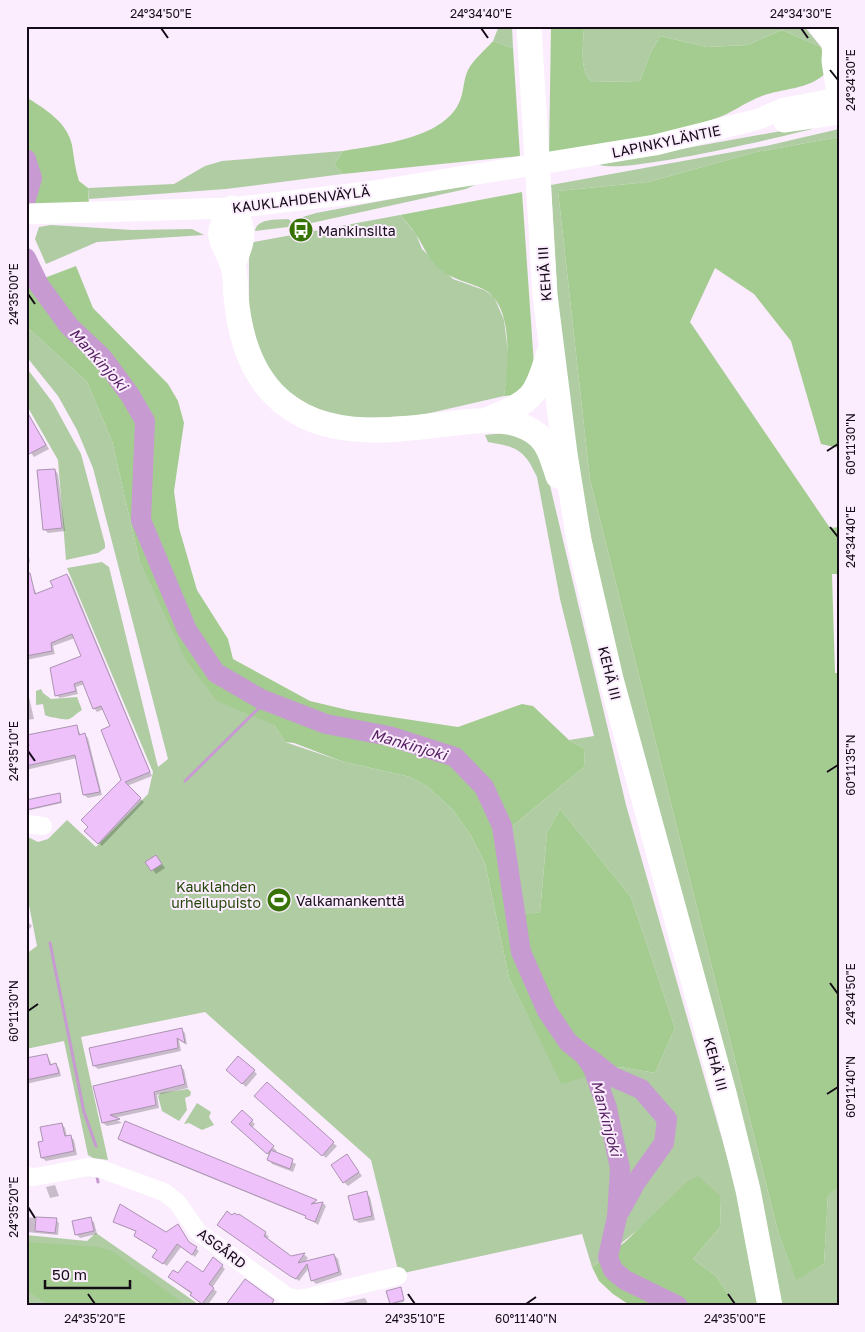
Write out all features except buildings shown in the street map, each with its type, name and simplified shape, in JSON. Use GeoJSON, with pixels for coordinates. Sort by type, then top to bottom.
{"type":"FeatureCollection","features":[{"type":"Feature","properties":{"kind":"highway","name":"KEHÄ III"},"geometry":{"type":"LineString","coordinates":[[530,33],[545,295],[579,541],[611,679],[724,1093],[748,1190],[768,1295]]}},
{"type":"Feature","properties":{"kind":"highway"},"geometry":{"type":"LineString","coordinates":[[831,40],[839,96]]}},
{"type":"Feature","properties":{"kind":"highway"},"geometry":{"type":"LineString","coordinates":[[232,208],[242,222],[241,246],[233,264],[237,312],[247,355],[262,382],[287,408],[319,423],[339,428],[368,430],[487,420],[509,422],[528,430],[538,436],[549,449],[579,541]]}},
{"type":"Feature","properties":{"kind":"highway"},"geometry":{"type":"LineString","coordinates":[[487,420],[517,407],[533,394],[542,378],[551,346]]}},
{"type":"Feature","properties":{"kind":"main road","name":"LAPINKYLÄNTIE"},"geometry":{"type":"LineString","coordinates":[[573,160],[655,146],[759,120],[784,108],[839,96]]}},
{"type":"Feature","properties":{"kind":"main road","name":"LAPINKYLÄNTIE"},"geometry":{"type":"LineString","coordinates":[[759,120],[785,122],[839,114]]}},
{"type":"Feature","properties":{"kind":"main road","name":"KAUKLAHDENVÄYLÄ"},"geometry":{"type":"LineString","coordinates":[[34,214],[232,208],[367,192],[573,160]]}},
{"type":"Feature","properties":{"kind":"street","name":"ASGÅRD"},"geometry":{"type":"LineString","coordinates":[[26,1176],[35,1177],[88,1167],[101,1169],[164,1192],[177,1202],[198,1232],[287,1296],[295,1299],[398,1276]]}},
{"type":"Feature","properties":{"kind":"green space"},"geometry":{"type":"Polygon","coordinates":[[[499,26],[512,26],[513,48],[493,41],[499,26]]]}},
{"type":"Feature","properties":{"kind":"green space"},"geometry":{"type":"Polygon","coordinates":[[[551,26],[584,26],[583,64],[592,82],[640,81],[650,54],[660,36],[707,47],[747,45],[782,30],[821,47],[826,64],[826,73],[811,83],[770,93],[720,117],[694,125],[632,140],[549,155],[551,26]]]}},
{"type":"Feature","properties":{"kind":"green space"},"geometry":{"type":"Polygon","coordinates":[[[584,26],[804,26],[821,47],[782,30],[747,45],[707,47],[660,36],[650,54],[640,81],[592,82],[583,64],[584,26]]]}},
{"type":"Feature","properties":{"kind":"green space"},"geometry":{"type":"Polygon","coordinates":[[[493,41],[513,48],[520,156],[343,174],[334,165],[343,151],[390,143],[407,138],[438,125],[451,115],[459,103],[466,74],[470,66],[493,41]]]}},
{"type":"Feature","properties":{"kind":"green space"},"geometry":{"type":"Polygon","coordinates":[[[26,97],[54,117],[65,129],[72,145],[79,181],[88,188],[89,205],[26,208],[26,97]]]}},
{"type":"Feature","properties":{"kind":"green space"},"geometry":{"type":"Polygon","coordinates":[[[814,125],[812,129],[700,154],[635,165],[611,166],[598,164],[814,125]]]}},
{"type":"Feature","properties":{"kind":"green space"},"geometry":{"type":"Polygon","coordinates":[[[839,129],[839,137],[756,152],[648,182],[558,191],[590,480],[778,1232],[796,1279],[824,1264],[828,1194],[839,1187],[839,1306],[779,1306],[617,658],[578,476],[560,343],[551,185],[766,146],[839,129]]]}},
{"type":"Feature","properties":{"kind":"green space"},"geometry":{"type":"Polygon","coordinates":[[[839,137],[839,448],[821,444],[791,341],[754,294],[715,268],[690,322],[830,528],[839,527],[839,574],[832,574],[835,673],[839,673],[839,1187],[828,1195],[824,1264],[796,1280],[778,1232],[590,480],[558,191],[648,182],[756,152],[839,137]]]}},
{"type":"Feature","properties":{"kind":"green space"},"geometry":{"type":"Polygon","coordinates":[[[343,151],[334,165],[343,174],[226,189],[89,199],[88,188],[174,184],[205,166],[222,161],[343,151]]]}},
{"type":"Feature","properties":{"kind":"green space"},"geometry":{"type":"Polygon","coordinates":[[[479,183],[466,189],[307,224],[301,221],[303,217],[316,213],[479,183]]]}},
{"type":"Feature","properties":{"kind":"green space"},"geometry":{"type":"Polygon","coordinates":[[[522,192],[534,365],[525,387],[516,394],[504,396],[508,354],[505,322],[500,308],[493,297],[483,289],[441,270],[429,257],[418,238],[400,215],[522,192]]]}},
{"type":"Feature","properties":{"kind":"green space"},"geometry":{"type":"Polygon","coordinates":[[[400,215],[416,234],[422,249],[453,279],[484,290],[494,297],[504,320],[509,360],[504,396],[417,416],[360,418],[322,414],[272,381],[249,324],[249,243],[400,215]]]}},
{"type":"Feature","properties":{"kind":"green space"},"geometry":{"type":"Polygon","coordinates":[[[288,219],[291,221],[288,227],[255,231],[259,224],[263,222],[288,219]]]}},
{"type":"Feature","properties":{"kind":"green space"},"geometry":{"type":"Polygon","coordinates":[[[51,225],[132,230],[192,229],[204,235],[97,242],[46,264],[35,239],[39,227],[51,225]]]}},
{"type":"Feature","properties":{"kind":"green space"},"geometry":{"type":"Polygon","coordinates":[[[76,266],[93,308],[168,384],[178,401],[184,423],[174,491],[179,528],[197,590],[228,639],[233,659],[310,701],[352,711],[458,727],[522,704],[533,706],[569,740],[585,749],[584,767],[498,838],[512,917],[540,912],[547,833],[560,809],[631,897],[675,1028],[655,1073],[620,1067],[561,1084],[509,978],[485,863],[470,834],[452,809],[428,787],[410,777],[341,761],[294,743],[285,742],[274,725],[217,701],[186,660],[139,559],[112,441],[87,382],[26,326],[26,301],[30,296],[26,290],[26,285],[76,266]]]}},
{"type":"Feature","properties":{"kind":"green space","name":"Kauklahden urheilupuisto"},"geometry":{"type":"Polygon","coordinates":[[[26,326],[87,382],[112,441],[139,559],[274,725],[285,742],[341,761],[410,777],[428,787],[452,809],[470,834],[485,863],[509,978],[561,1083],[620,1067],[655,1073],[675,1028],[631,897],[560,809],[547,833],[540,912],[512,918],[498,838],[584,767],[585,749],[569,740],[594,736],[560,599],[537,477],[528,460],[523,455],[513,448],[488,442],[485,435],[515,432],[537,447],[547,473],[626,805],[735,1184],[758,1306],[736,1306],[716,1276],[693,1259],[720,1227],[721,1197],[645,1224],[592,1267],[582,1234],[399,1274],[371,1160],[205,1012],[81,1037],[108,1160],[93,1158],[88,1155],[64,1041],[26,1049],[26,954],[37,946],[26,890],[26,836],[38,842],[48,839],[67,820],[96,847],[148,794],[153,772],[67,568],[102,562],[109,567],[158,767],[168,759],[93,468],[77,430],[58,396],[26,356],[26,326]]]}},
{"type":"Feature","properties":{"kind":"green space"},"geometry":{"type":"Polygon","coordinates":[[[26,367],[53,403],[81,454],[105,544],[105,548],[98,553],[66,560],[58,460],[26,404],[26,367]]]}},
{"type":"Feature","properties":{"kind":"green space"},"geometry":{"type":"Polygon","coordinates":[[[41,689],[51,699],[77,697],[82,710],[69,719],[45,715],[43,704],[36,705],[36,691],[41,689]]]}},
{"type":"Feature","properties":{"kind":"green space"},"geometry":{"type":"Polygon","coordinates":[[[188,1089],[191,1092],[190,1096],[185,1098],[187,1110],[179,1121],[162,1111],[158,1096],[161,1093],[188,1089]]]}},
{"type":"Feature","properties":{"kind":"green space"},"geometry":{"type":"Polygon","coordinates":[[[197,1103],[211,1112],[209,1117],[214,1125],[202,1130],[189,1123],[184,1124],[197,1103]]]}},
{"type":"Feature","properties":{"kind":"green space"},"geometry":{"type":"Polygon","coordinates":[[[698,1176],[721,1197],[720,1227],[693,1259],[716,1276],[736,1306],[631,1306],[613,1294],[599,1281],[592,1267],[625,1242],[687,1182],[698,1176]]]}},
{"type":"Feature","properties":{"kind":"green space"},"geometry":{"type":"Polygon","coordinates":[[[96,1233],[201,1306],[31,1306],[26,1302],[26,1235],[87,1241],[96,1233]]]}},
{"type":"Feature","properties":{"kind":"green space"},"geometry":{"type":"Polygon","coordinates":[[[26,1242],[98,1247],[112,1251],[187,1306],[50,1306],[26,1290],[26,1242]]]}},
{"type":"Feature","properties":{"kind":"waterway","name":"Mankinjoki"},"geometry":{"type":"LineString","coordinates":[[26,159],[32,178],[26,199]]}},
{"type":"Feature","properties":{"kind":"waterway","name":"Mankinjoki"},"geometry":{"type":"LineString","coordinates":[[26,258],[39,285],[69,326],[102,357],[130,395],[145,421],[141,520],[187,630],[216,673],[261,699],[326,724],[389,736],[455,757],[484,787],[502,826],[521,952],[547,1011],[568,1042],[584,1055],[593,1068],[607,1108],[620,1168],[617,1217],[608,1257],[613,1270],[625,1280],[678,1306]]}},
{"type":"Feature","properties":{"kind":"waterway"},"geometry":{"type":"LineString","coordinates":[[185,781],[266,701]]}},
{"type":"Feature","properties":{"kind":"waterway"},"geometry":{"type":"LineString","coordinates":[[50,943],[84,1112],[96,1146]]}},
{"type":"Feature","properties":{"kind":"waterway"},"geometry":{"type":"LineString","coordinates":[[589,1058],[613,1077],[641,1089],[667,1119],[664,1143],[636,1182],[620,1211]]}},
{"type":"Feature","properties":{"kind":"waterway"},"geometry":{"type":"LineString","coordinates":[[97,1177],[98,1182]]}},
{"type":"Feature","properties":{"kind":"place","name":"Mankinsilta"},"geometry":{"type":"Point","coordinates":[301,230]}},
{"type":"Feature","properties":{"kind":"place","name":"Valkamankenttä"},"geometry":{"type":"Point","coordinates":[279,900]}}]}
